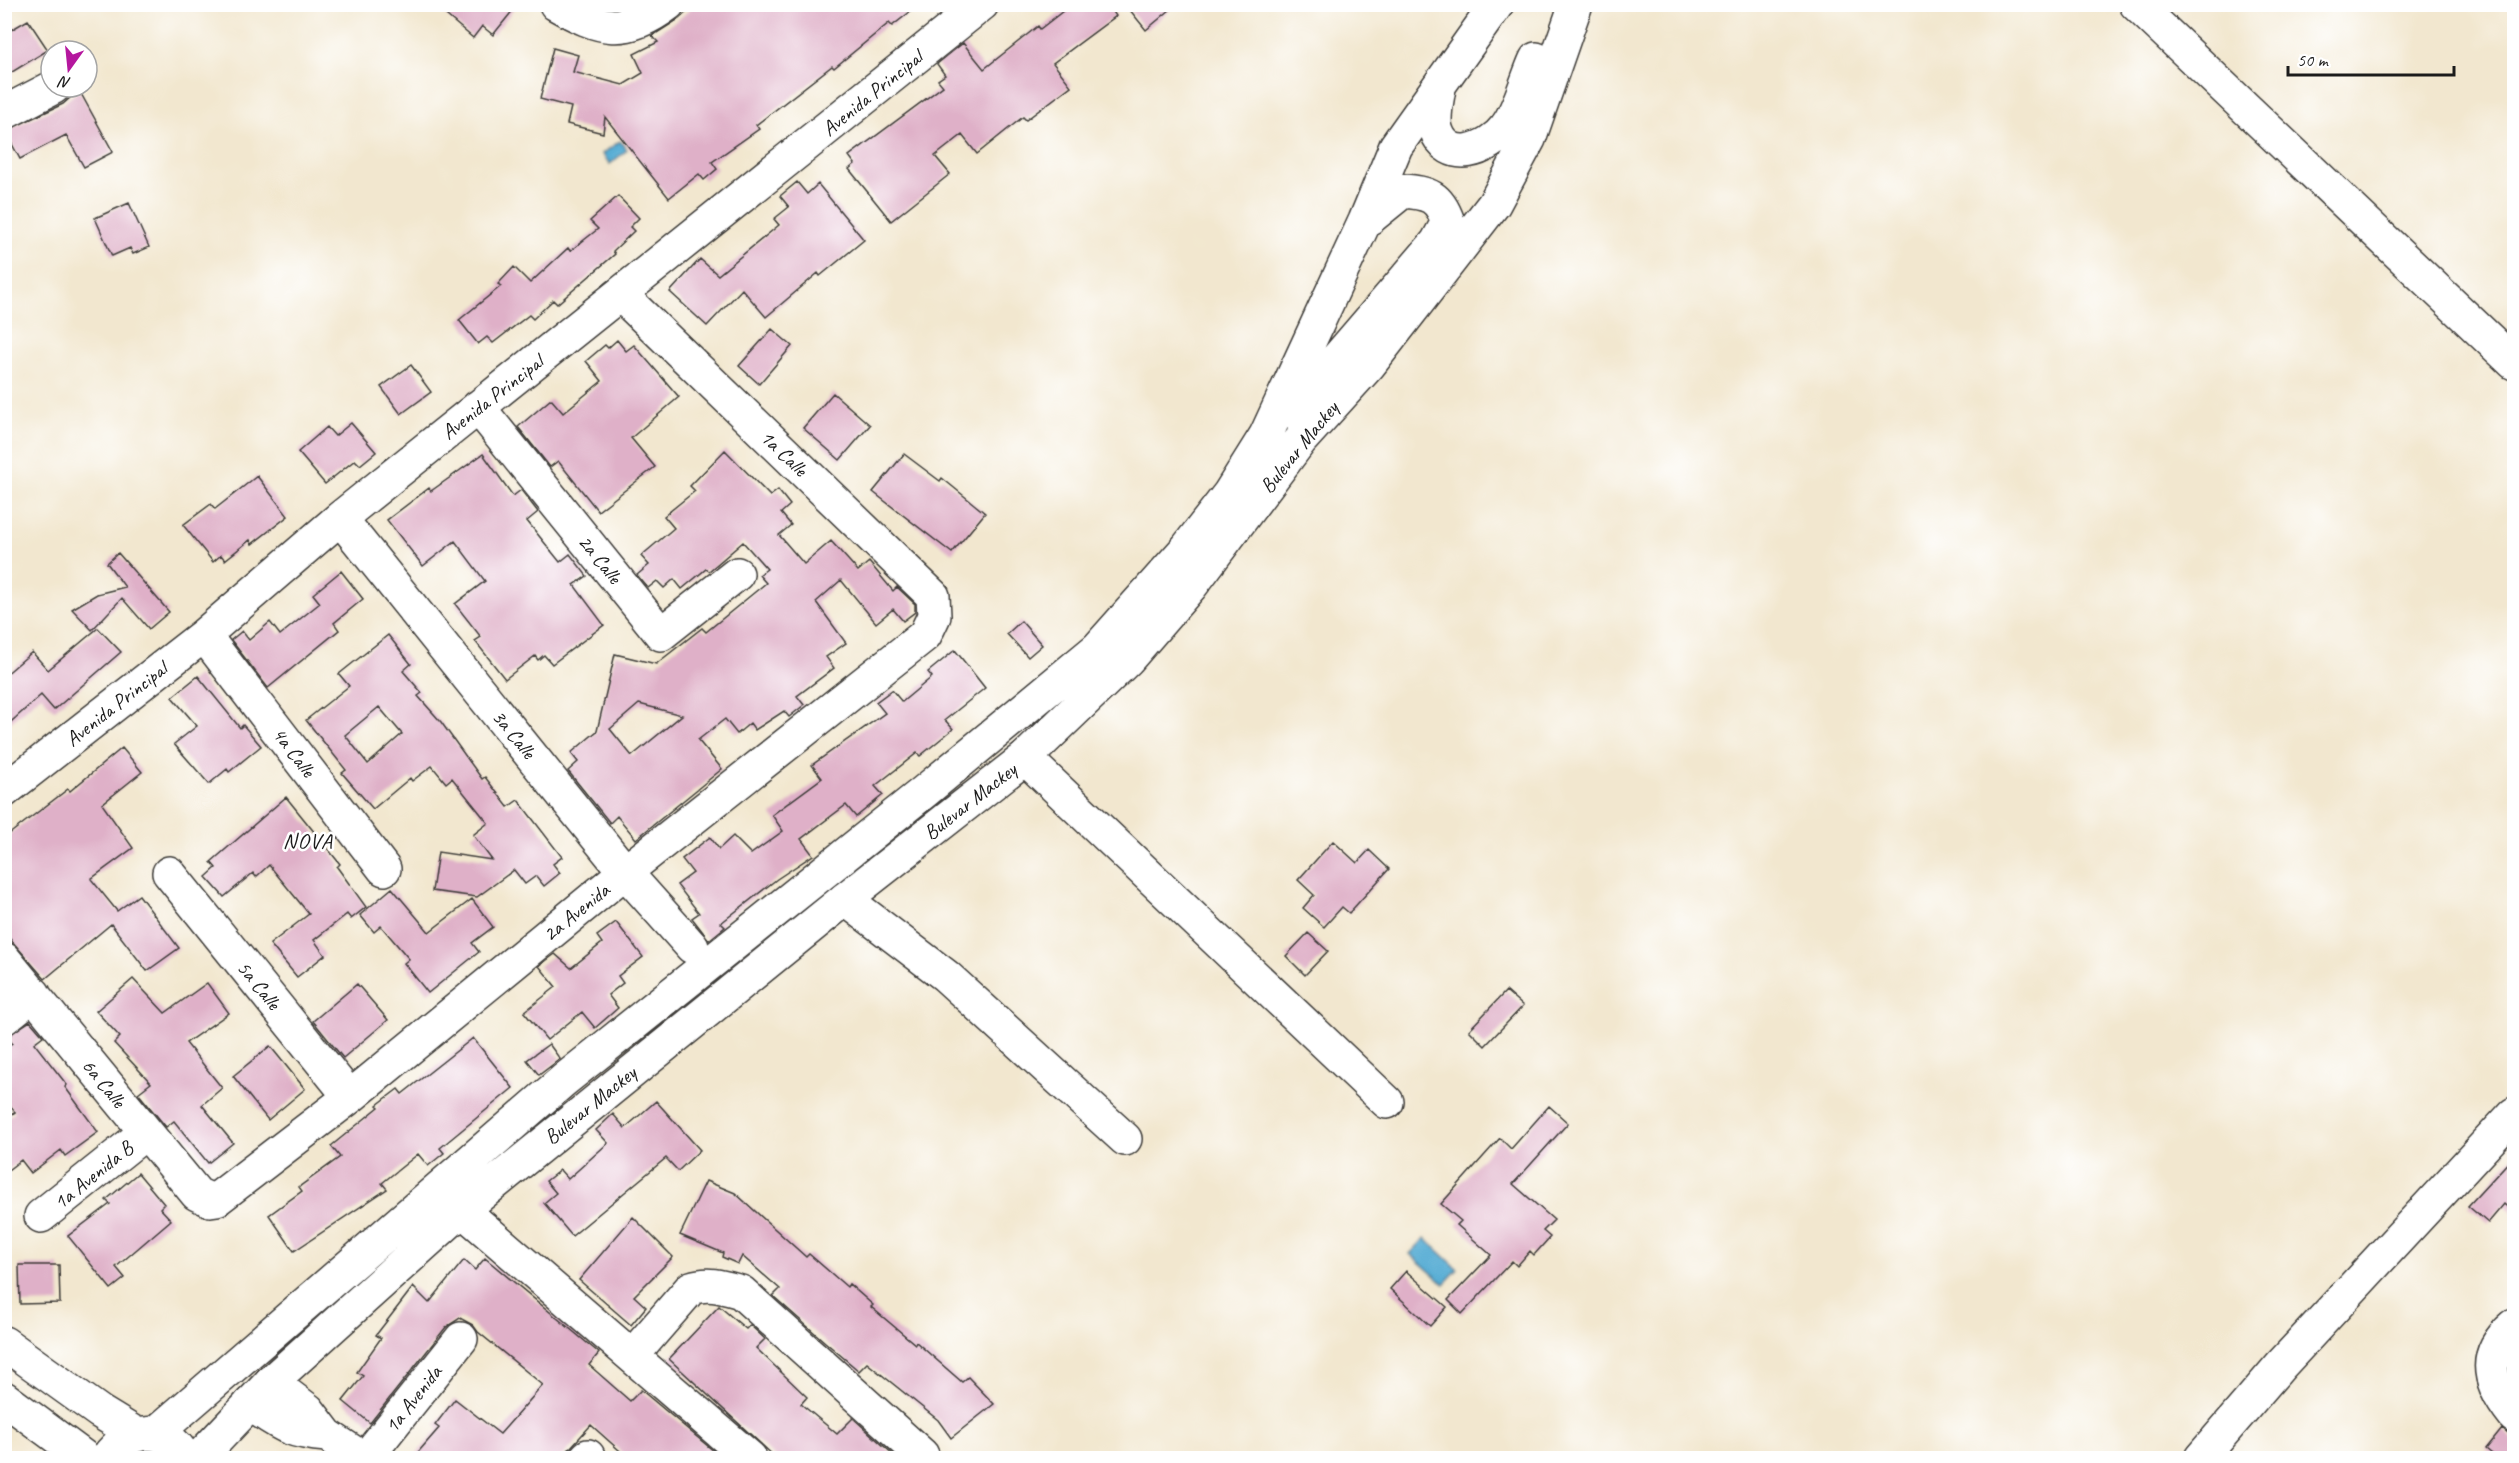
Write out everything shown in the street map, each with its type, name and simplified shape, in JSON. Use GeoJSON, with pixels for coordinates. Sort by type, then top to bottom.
{"type":"FeatureCollection","features":[{"type":"Feature","properties":{"kind":"street"},"geometry":{"type":"LineString","coordinates":[[558,5],[589,22],[622,28],[652,16],[668,4]]}},
{"type":"Feature","properties":{"kind":"street","name":"Avenida Principal"},"geometry":{"type":"LineString","coordinates":[[4,791],[204,635],[340,518],[621,296],[982,4]]}},
{"type":"Feature","properties":{"kind":"street","name":"Bulevar Mackey"},"geometry":{"type":"LineString","coordinates":[[106,1458],[118,1443],[146,1434],[564,1080],[934,784],[1098,648],[1194,539],[1229,494],[1260,445],[1365,221],[1396,146],[1497,4]]}},
{"type":"Feature","properties":{"kind":"street"},"geometry":{"type":"LineString","coordinates":[[2136,4],[2514,363]]}},
{"type":"Feature","properties":{"kind":"street"},"geometry":{"type":"LineString","coordinates":[[1439,88],[1435,116],[1436,131],[1449,148],[1467,152],[1487,147],[1507,127],[1542,43],[1573,12]]}},
{"type":"Feature","properties":{"kind":"street","name":"Bulevar Mackey"},"geometry":{"type":"LineString","coordinates":[[199,1458],[261,1393],[462,1210],[845,899],[1025,758],[1135,651],[1191,586],[1300,441],[1369,365],[1494,204],[1530,139],[1573,12]]}},
{"type":"Feature","properties":{"kind":"street"},"geometry":{"type":"LineString","coordinates":[[4,113],[39,95]]}},
{"type":"Feature","properties":{"kind":"street"},"geometry":{"type":"LineString","coordinates":[[1300,441],[1322,376],[1437,242],[1448,222],[1437,200],[1423,192],[1403,191],[1365,221]]}},
{"type":"Feature","properties":{"kind":"street","name":"1a Calle"},"geometry":{"type":"LineString","coordinates":[[621,296],[933,596],[934,616]]}},
{"type":"Feature","properties":{"kind":"street","name":"2a Calle"},"geometry":{"type":"LineString","coordinates":[[478,407],[661,634],[737,573]]}},
{"type":"Feature","properties":{"kind":"street","name":"3a Calle"},"geometry":{"type":"LineString","coordinates":[[340,518],[625,872],[692,947]]}},
{"type":"Feature","properties":{"kind":"street","name":"2a Avenida"},"geometry":{"type":"LineString","coordinates":[[210,1200],[225,1195],[625,872],[925,635],[934,616]]}},
{"type":"Feature","properties":{"kind":"street","name":"4a Calle"},"geometry":{"type":"LineString","coordinates":[[204,635],[384,869]]}},
{"type":"Feature","properties":{"kind":"street"},"geometry":{"type":"LineString","coordinates":[[1025,758],[1388,1102]]}},
{"type":"Feature","properties":{"kind":"street","name":"5a Calle"},"geometry":{"type":"LineString","coordinates":[[169,873],[350,1096]]}},
{"type":"Feature","properties":{"kind":"street"},"geometry":{"type":"LineString","coordinates":[[845,899],[946,976],[1125,1138]]}},
{"type":"Feature","properties":{"kind":"street","name":"6a Calle"},"geometry":{"type":"LineString","coordinates":[[4,958],[145,1133],[197,1194],[210,1200]]}},
{"type":"Feature","properties":{"kind":"street"},"geometry":{"type":"LineString","coordinates":[[4,1017],[34,994]]}},
{"type":"Feature","properties":{"kind":"street"},"geometry":{"type":"LineString","coordinates":[[2209,1456],[2281,1365],[2514,1114]]}},
{"type":"Feature","properties":{"kind":"street","name":"1a Avenida B"},"geometry":{"type":"LineString","coordinates":[[41,1216],[145,1133]]}},
{"type":"Feature","properties":{"kind":"street"},"geometry":{"type":"LineString","coordinates":[[462,1210],[750,1458]]}},
{"type":"Feature","properties":{"kind":"street"},"geometry":{"type":"LineString","coordinates":[[632,1356],[691,1288],[702,1284],[741,1292],[923,1458]]}},
{"type":"Feature","properties":{"kind":"street"},"geometry":{"type":"LineString","coordinates":[[2514,1326],[2505,1334],[2495,1349],[2490,1371],[2499,1397],[2514,1416]]}},
{"type":"Feature","properties":{"kind":"street","name":"1a Avenida"},"geometry":{"type":"LineString","coordinates":[[364,1458],[461,1339]]}},
{"type":"Feature","properties":{"kind":"street"},"geometry":{"type":"LineString","coordinates":[[4,1343],[100,1412],[178,1446],[185,1458]]}},
{"type":"Feature","properties":{"kind":"street"},"geometry":{"type":"LineString","coordinates":[[261,1393],[282,1426],[298,1433],[327,1435],[364,1458]]}},
{"type":"Feature","properties":{"kind":"street"},"geometry":{"type":"LineString","coordinates":[[4,1398],[85,1458]]}},
{"type":"Feature","properties":{"kind":"water"},"geometry":{"type":"Polygon","coordinates":[[[620,141],[627,150],[610,164],[602,154],[620,141]]]}},
{"type":"Feature","properties":{"kind":"water"},"geometry":{"type":"Polygon","coordinates":[[[1425,1238],[1458,1269],[1444,1284],[1410,1254],[1425,1238]]]}},
{"type":"Feature","properties":{"kind":"building"},"geometry":{"type":"Polygon","coordinates":[[[433,4],[518,4],[493,35],[482,26],[473,38],[433,4]]]}},
{"type":"Feature","properties":{"kind":"building"},"geometry":{"type":"Polygon","coordinates":[[[696,4],[920,4],[892,26],[889,23],[834,68],[832,66],[756,125],[759,129],[712,162],[717,169],[704,180],[699,174],[669,198],[605,117],[603,133],[567,124],[571,107],[540,99],[553,48],[578,55],[573,72],[623,85],[643,73],[634,54],[658,42],[652,36],[679,19],[696,4]]]}},
{"type":"Feature","properties":{"kind":"building"},"geometry":{"type":"Polygon","coordinates":[[[1072,4],[1108,4],[1116,16],[1053,63],[1071,86],[1026,120],[1023,117],[977,154],[962,135],[935,156],[950,174],[891,221],[849,169],[855,164],[849,156],[943,86],[938,80],[945,75],[937,64],[963,43],[984,69],[1038,26],[1040,29],[1072,4]]]}},
{"type":"Feature","properties":{"kind":"building"},"geometry":{"type":"Polygon","coordinates":[[[1125,4],[1177,4],[1146,30],[1125,4]]]}},
{"type":"Feature","properties":{"kind":"building"},"geometry":{"type":"Polygon","coordinates":[[[28,20],[41,39],[39,56],[4,77],[4,34],[28,20]]]}},
{"type":"Feature","properties":{"kind":"building"},"geometry":{"type":"Polygon","coordinates":[[[69,99],[84,99],[113,152],[84,167],[66,135],[20,159],[5,131],[63,104],[69,99]]]}},
{"type":"Feature","properties":{"kind":"building"},"geometry":{"type":"Polygon","coordinates":[[[797,182],[807,194],[818,184],[864,240],[820,276],[818,273],[766,317],[742,289],[707,326],[670,292],[700,259],[718,275],[779,225],[774,219],[789,207],[780,196],[797,182]]]}},
{"type":"Feature","properties":{"kind":"building"},"geometry":{"type":"Polygon","coordinates":[[[618,196],[639,218],[630,227],[634,231],[613,251],[615,254],[557,304],[553,300],[533,319],[529,315],[493,343],[487,337],[478,344],[459,320],[501,286],[498,284],[514,267],[530,283],[568,248],[570,251],[598,229],[590,221],[618,196]]]}},
{"type":"Feature","properties":{"kind":"building"},"geometry":{"type":"Polygon","coordinates":[[[129,203],[149,247],[133,254],[130,248],[112,256],[95,218],[129,203]]]}},
{"type":"Feature","properties":{"kind":"building"},"geometry":{"type":"Polygon","coordinates":[[[772,329],[792,346],[759,384],[739,366],[772,329]]]}},
{"type":"Feature","properties":{"kind":"building"},"geometry":{"type":"Polygon","coordinates":[[[617,340],[626,351],[634,345],[679,397],[631,438],[655,467],[598,511],[558,461],[550,467],[518,427],[551,399],[563,413],[602,381],[586,361],[605,345],[608,348],[617,340]]]}},
{"type":"Feature","properties":{"kind":"building"},"geometry":{"type":"Polygon","coordinates":[[[411,365],[431,392],[401,414],[381,387],[411,365]]]}},
{"type":"Feature","properties":{"kind":"building"},"geometry":{"type":"Polygon","coordinates":[[[833,393],[870,425],[840,460],[803,428],[833,393]]]}},
{"type":"Feature","properties":{"kind":"building"},"geometry":{"type":"Polygon","coordinates":[[[351,423],[376,452],[360,465],[355,460],[325,484],[298,452],[327,427],[335,436],[351,423]]]}},
{"type":"Feature","properties":{"kind":"building"},"geometry":{"type":"Polygon","coordinates":[[[725,450],[770,496],[778,490],[790,505],[781,513],[791,525],[779,535],[804,564],[831,541],[858,571],[869,562],[893,591],[897,587],[915,604],[915,612],[903,621],[893,609],[876,623],[841,580],[816,602],[846,643],[826,657],[834,668],[797,696],[804,705],[789,717],[784,711],[755,730],[750,723],[737,734],[725,719],[698,740],[722,769],[636,839],[617,816],[610,823],[568,771],[578,762],[571,753],[597,731],[615,654],[656,664],[702,628],[706,632],[766,583],[759,575],[767,569],[743,542],[709,571],[706,569],[682,589],[674,579],[664,588],[657,581],[648,588],[637,575],[649,565],[641,556],[674,528],[664,516],[695,491],[690,486],[725,450]],[[639,704],[610,729],[632,756],[682,715],[639,704]]]}},
{"type":"Feature","properties":{"kind":"building"},"geometry":{"type":"Polygon","coordinates":[[[483,454],[513,496],[521,490],[538,512],[527,521],[560,562],[570,554],[587,576],[574,585],[604,625],[552,664],[544,655],[538,660],[535,656],[505,679],[475,641],[481,637],[455,604],[485,581],[455,541],[423,566],[387,520],[429,488],[431,491],[483,454]]]}},
{"type":"Feature","properties":{"kind":"building"},"geometry":{"type":"Polygon","coordinates":[[[904,454],[940,481],[942,478],[985,513],[952,553],[873,492],[904,454]]]}},
{"type":"Feature","properties":{"kind":"building"},"geometry":{"type":"Polygon","coordinates":[[[257,476],[288,516],[252,544],[250,540],[225,560],[221,555],[213,562],[183,525],[211,504],[215,509],[257,476]]]}},
{"type":"Feature","properties":{"kind":"building"},"geometry":{"type":"Polygon","coordinates":[[[118,553],[169,612],[149,629],[122,598],[92,630],[72,609],[97,594],[125,587],[107,563],[118,553]]]}},
{"type":"Feature","properties":{"kind":"building"},"geometry":{"type":"Polygon","coordinates":[[[341,571],[363,599],[334,623],[339,630],[268,688],[231,640],[242,631],[249,640],[270,622],[280,635],[320,603],[313,594],[341,571]]]}},
{"type":"Feature","properties":{"kind":"building"},"geometry":{"type":"Polygon","coordinates":[[[1021,621],[1042,645],[1028,657],[1007,634],[1021,621]]]}},
{"type":"Feature","properties":{"kind":"building"},"geometry":{"type":"Polygon","coordinates":[[[98,628],[121,652],[54,710],[41,695],[4,728],[4,676],[32,652],[48,670],[98,628]]]}},
{"type":"Feature","properties":{"kind":"building"},"geometry":{"type":"Polygon","coordinates":[[[388,635],[411,664],[403,671],[422,693],[418,696],[441,722],[482,779],[485,777],[508,807],[518,800],[562,857],[553,864],[560,873],[544,886],[536,876],[525,884],[514,870],[477,897],[432,891],[438,852],[492,860],[473,835],[488,823],[452,778],[446,783],[432,766],[412,781],[410,778],[373,809],[342,773],[346,770],[306,720],[349,686],[339,674],[388,635]],[[379,707],[345,735],[368,764],[402,734],[379,707]]]}},
{"type":"Feature","properties":{"kind":"building"},"geometry":{"type":"Polygon","coordinates":[[[955,650],[985,688],[945,720],[953,729],[920,756],[917,753],[875,786],[883,795],[856,817],[846,805],[801,839],[813,855],[777,879],[721,923],[725,927],[709,940],[692,918],[699,913],[677,885],[693,873],[682,859],[710,837],[719,849],[733,836],[751,854],[783,831],[772,815],[822,778],[812,765],[885,713],[876,702],[892,690],[902,702],[932,677],[928,672],[955,650]]]}},
{"type":"Feature","properties":{"kind":"building"},"geometry":{"type":"Polygon","coordinates":[[[198,676],[240,728],[243,725],[261,746],[229,772],[227,769],[209,784],[174,744],[197,726],[172,697],[198,676]]]}},
{"type":"Feature","properties":{"kind":"building"},"geometry":{"type":"Polygon","coordinates":[[[122,748],[142,772],[102,804],[133,848],[91,879],[117,911],[139,895],[179,948],[147,971],[111,924],[45,979],[4,932],[4,838],[68,789],[70,791],[122,748]]]}},
{"type":"Feature","properties":{"kind":"building"},"geometry":{"type":"Polygon","coordinates":[[[286,797],[340,864],[337,867],[366,907],[351,919],[347,914],[314,940],[325,955],[297,977],[270,944],[309,914],[269,865],[256,877],[253,873],[224,897],[206,877],[216,868],[211,862],[286,797]]]}},
{"type":"Feature","properties":{"kind":"building"},"geometry":{"type":"Polygon","coordinates":[[[1333,841],[1357,863],[1369,850],[1389,869],[1349,913],[1342,907],[1324,927],[1303,908],[1314,895],[1298,880],[1333,841]]]}},
{"type":"Feature","properties":{"kind":"building"},"geometry":{"type":"Polygon","coordinates":[[[392,888],[429,932],[472,899],[493,927],[472,943],[479,952],[428,993],[404,963],[409,959],[381,926],[374,932],[360,915],[392,888]]]}},
{"type":"Feature","properties":{"kind":"building"},"geometry":{"type":"Polygon","coordinates":[[[616,922],[643,957],[618,976],[623,983],[608,995],[618,1008],[595,1028],[582,1012],[547,1040],[524,1012],[556,987],[539,966],[555,954],[571,968],[602,943],[597,936],[616,922]]]}},
{"type":"Feature","properties":{"kind":"building"},"geometry":{"type":"Polygon","coordinates":[[[1308,933],[1328,951],[1305,975],[1286,956],[1308,933]]]}},
{"type":"Feature","properties":{"kind":"building"},"geometry":{"type":"Polygon","coordinates":[[[133,979],[165,1013],[207,983],[229,1013],[186,1043],[222,1088],[202,1105],[233,1143],[208,1163],[174,1121],[166,1127],[138,1093],[151,1083],[114,1043],[120,1037],[96,1011],[133,979]]]}},
{"type":"Feature","properties":{"kind":"building"},"geometry":{"type":"Polygon","coordinates":[[[357,984],[388,1020],[343,1058],[313,1021],[357,984]]]}},
{"type":"Feature","properties":{"kind":"building"},"geometry":{"type":"Polygon","coordinates":[[[1506,991],[1523,1006],[1485,1046],[1469,1030],[1506,991]]]}},
{"type":"Feature","properties":{"kind":"building"},"geometry":{"type":"Polygon","coordinates":[[[30,1021],[43,1036],[34,1043],[67,1085],[65,1087],[98,1132],[65,1156],[61,1150],[31,1173],[21,1160],[4,1173],[4,1120],[15,1112],[4,1099],[4,1049],[12,1043],[7,1036],[30,1021]]]}},
{"type":"Feature","properties":{"kind":"building"},"geometry":{"type":"Polygon","coordinates":[[[473,1038],[513,1088],[440,1148],[444,1153],[428,1166],[418,1154],[382,1183],[387,1189],[294,1251],[269,1215],[302,1191],[299,1187],[340,1157],[331,1146],[379,1107],[377,1105],[398,1089],[402,1094],[473,1038]]]}},
{"type":"Feature","properties":{"kind":"building"},"geometry":{"type":"Polygon","coordinates":[[[549,1044],[560,1059],[539,1075],[527,1060],[549,1044]]]}},
{"type":"Feature","properties":{"kind":"building"},"geometry":{"type":"Polygon","coordinates":[[[270,1046],[305,1089],[268,1120],[233,1076],[270,1046]]]}},
{"type":"Feature","properties":{"kind":"building"},"geometry":{"type":"Polygon","coordinates":[[[656,1101],[700,1150],[678,1171],[666,1158],[572,1236],[544,1203],[556,1193],[546,1181],[560,1170],[568,1179],[608,1143],[596,1130],[613,1114],[625,1128],[656,1101]]]}},
{"type":"Feature","properties":{"kind":"building"},"geometry":{"type":"Polygon","coordinates":[[[1549,1106],[1568,1123],[1513,1184],[1554,1220],[1543,1231],[1550,1237],[1534,1255],[1530,1251],[1517,1266],[1512,1261],[1462,1314],[1448,1300],[1491,1255],[1457,1225],[1461,1221],[1441,1204],[1500,1138],[1511,1149],[1549,1106]]]}},
{"type":"Feature","properties":{"kind":"building"},"geometry":{"type":"Polygon","coordinates":[[[2514,1156],[2514,1213],[2504,1204],[2488,1223],[2468,1206],[2514,1156]]]}},
{"type":"Feature","properties":{"kind":"building"},"geometry":{"type":"Polygon","coordinates":[[[138,1173],[164,1204],[160,1208],[171,1220],[116,1267],[125,1278],[111,1289],[68,1236],[110,1204],[106,1200],[138,1173]]]}},
{"type":"Feature","properties":{"kind":"building"},"geometry":{"type":"Polygon","coordinates":[[[706,1181],[735,1193],[806,1257],[809,1254],[847,1287],[849,1284],[873,1305],[871,1307],[962,1382],[968,1377],[994,1404],[951,1438],[938,1420],[867,1363],[859,1371],[825,1342],[773,1296],[780,1289],[742,1256],[738,1264],[722,1257],[723,1253],[680,1235],[706,1181]]]}},
{"type":"Feature","properties":{"kind":"building"},"geometry":{"type":"Polygon","coordinates":[[[633,1217],[673,1257],[634,1296],[646,1307],[631,1325],[579,1280],[633,1217]]]}},
{"type":"Feature","properties":{"kind":"building"},"geometry":{"type":"Polygon","coordinates":[[[485,1258],[599,1353],[589,1365],[630,1401],[641,1390],[722,1458],[628,1458],[591,1425],[561,1458],[413,1458],[439,1428],[435,1425],[455,1399],[500,1434],[543,1385],[478,1332],[473,1325],[460,1318],[446,1327],[370,1423],[343,1401],[363,1376],[357,1372],[381,1338],[376,1335],[413,1287],[429,1303],[464,1260],[475,1270],[485,1258]]]}},
{"type":"Feature","properties":{"kind":"building"},"geometry":{"type":"Polygon","coordinates":[[[19,1265],[59,1265],[60,1303],[20,1304],[19,1265]]]}},
{"type":"Feature","properties":{"kind":"building"},"geometry":{"type":"Polygon","coordinates":[[[1406,1271],[1447,1307],[1430,1326],[1390,1289],[1406,1271]]]}},
{"type":"Feature","properties":{"kind":"building"},"geometry":{"type":"Polygon","coordinates":[[[719,1306],[746,1329],[750,1325],[765,1339],[756,1348],[807,1397],[801,1404],[837,1434],[853,1418],[897,1458],[776,1458],[669,1359],[719,1306]]]}},
{"type":"Feature","properties":{"kind":"building"},"geometry":{"type":"Polygon","coordinates":[[[2502,1429],[2514,1439],[2514,1458],[2497,1458],[2486,1449],[2502,1429]]]}},
{"type":"Feature","properties":{"kind":"district","name":"NOVA"},"geometry":{"type":"Point","coordinates":[308,841]}}]}
